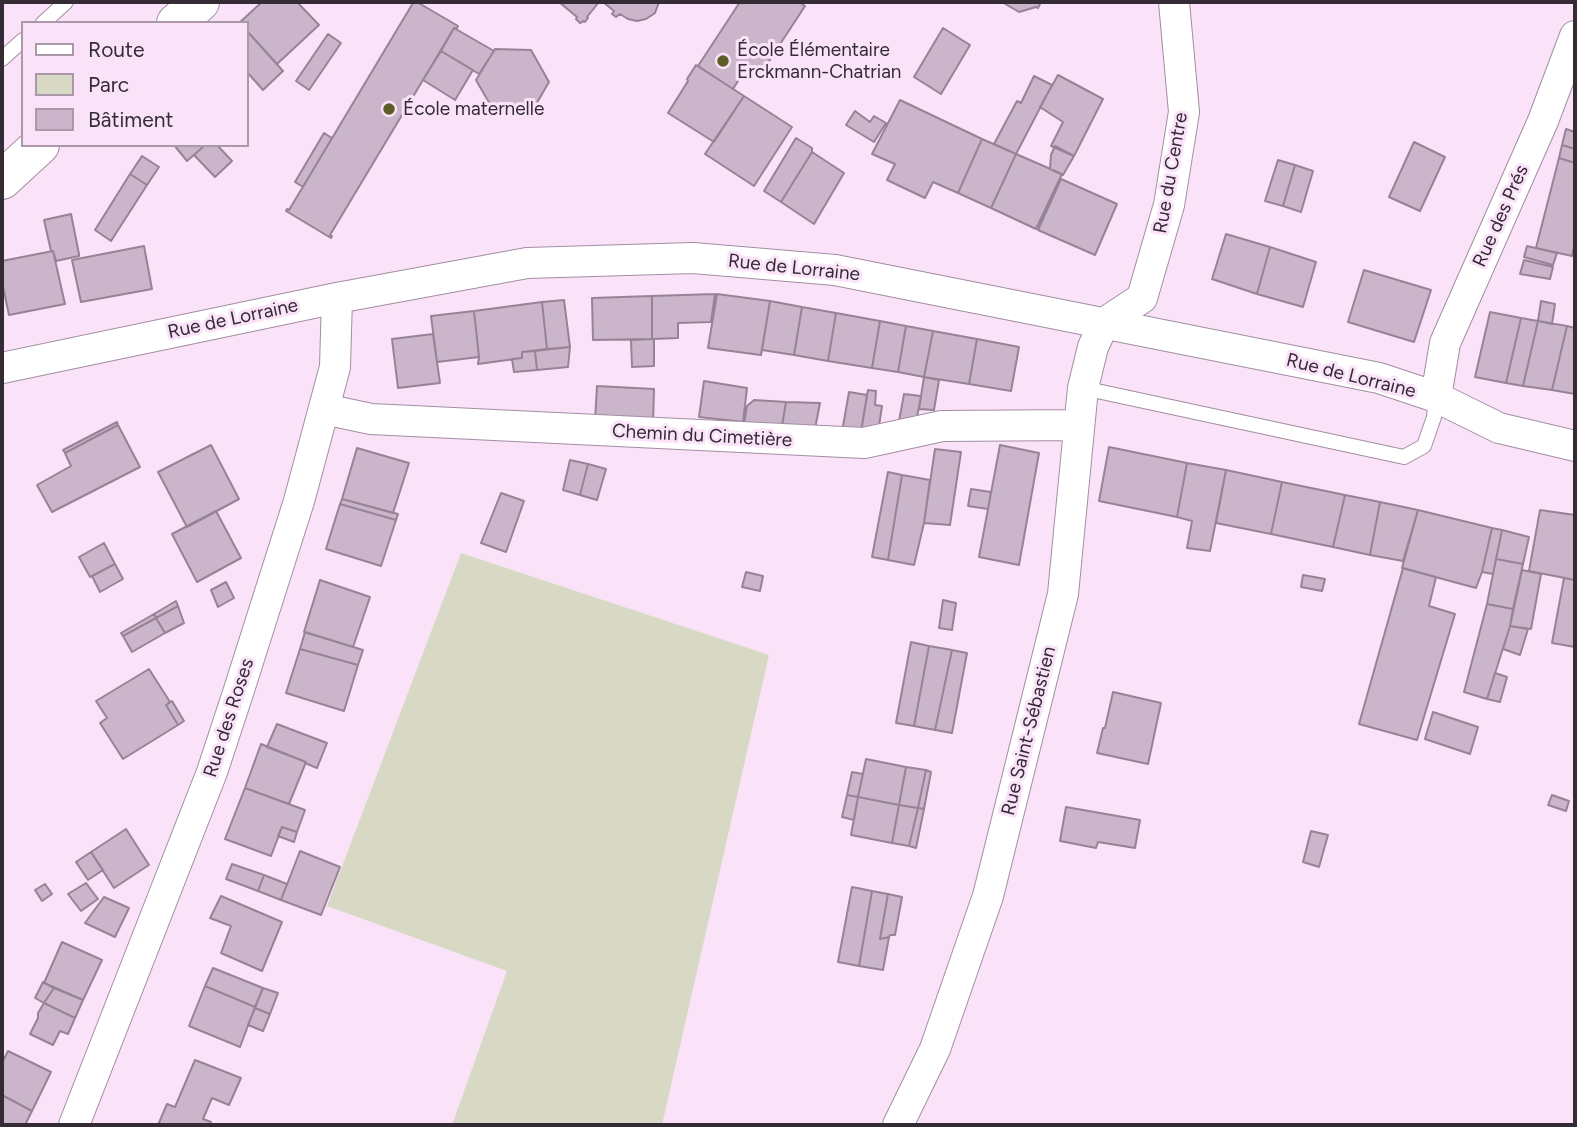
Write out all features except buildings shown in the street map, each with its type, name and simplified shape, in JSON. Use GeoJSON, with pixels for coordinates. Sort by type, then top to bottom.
{"type":"FeatureCollection","features":[{"type":"Feature","properties":{"kind":"main road"},"geometry":{"type":"LineString","coordinates":[[178,21],[200,2]]}},
{"type":"Feature","properties":{"kind":"main road"},"geometry":{"type":"LineString","coordinates":[[2,180],[38,147]]}},
{"type":"Feature","properties":{"kind":"street","name":"Rue du Centre"},"geometry":{"type":"LineString","coordinates":[[1104,323],[1142,298],[1169,205],[1184,112],[1174,2]]}},
{"type":"Feature","properties":{"kind":"street","name":"Rue des Prés"},"geometry":{"type":"LineString","coordinates":[[1436,397],[1445,343],[1543,121],[1575,36]]}},
{"type":"Feature","properties":{"kind":"street","name":"Rue de Lorraine"},"geometry":{"type":"LineString","coordinates":[[2,368],[337,298],[527,263],[693,258],[835,270],[1379,378],[1436,397],[1499,428],[1575,446]]}},
{"type":"Feature","properties":{"kind":"street","name":"Rue des Roses"},"geometry":{"type":"LineString","coordinates":[[74,1125],[212,772],[299,500],[335,367],[337,298]]}},
{"type":"Feature","properties":{"kind":"street","name":"Rue Saint-Sébastien"},"geometry":{"type":"LineString","coordinates":[[898,1125],[935,1049],[988,896],[1063,594],[1083,388],[1093,347],[1104,323]]}},
{"type":"Feature","properties":{"kind":"street","name":"Chemin du Cimetière"},"geometry":{"type":"LineString","coordinates":[[324,409],[372,419],[864,443],[942,426],[1079,425]]}},
{"type":"Feature","properties":{"kind":"lane"},"geometry":{"type":"LineString","coordinates":[[45,21],[66,2]]}},
{"type":"Feature","properties":{"kind":"lane"},"geometry":{"type":"LineString","coordinates":[[2,59],[21,42]]}},
{"type":"Feature","properties":{"kind":"lane"},"geometry":{"type":"LineString","coordinates":[[1083,388],[1404,457],[1424,446],[1434,417],[1436,397]]}},
{"type":"Feature","properties":{"kind":"green space"},"geometry":{"type":"Polygon","coordinates":[[[461,553],[769,655],[662,1125],[452,1125],[507,971],[327,906],[461,553]]]}},
{"type":"Feature","properties":{"kind":"place","name":"École Élémentaire Erckmann-Chatrian"},"geometry":{"type":"Point","coordinates":[723,61]}},
{"type":"Feature","properties":{"kind":"place","name":"École maternelle"},"geometry":{"type":"Point","coordinates":[389,109]}}]}
